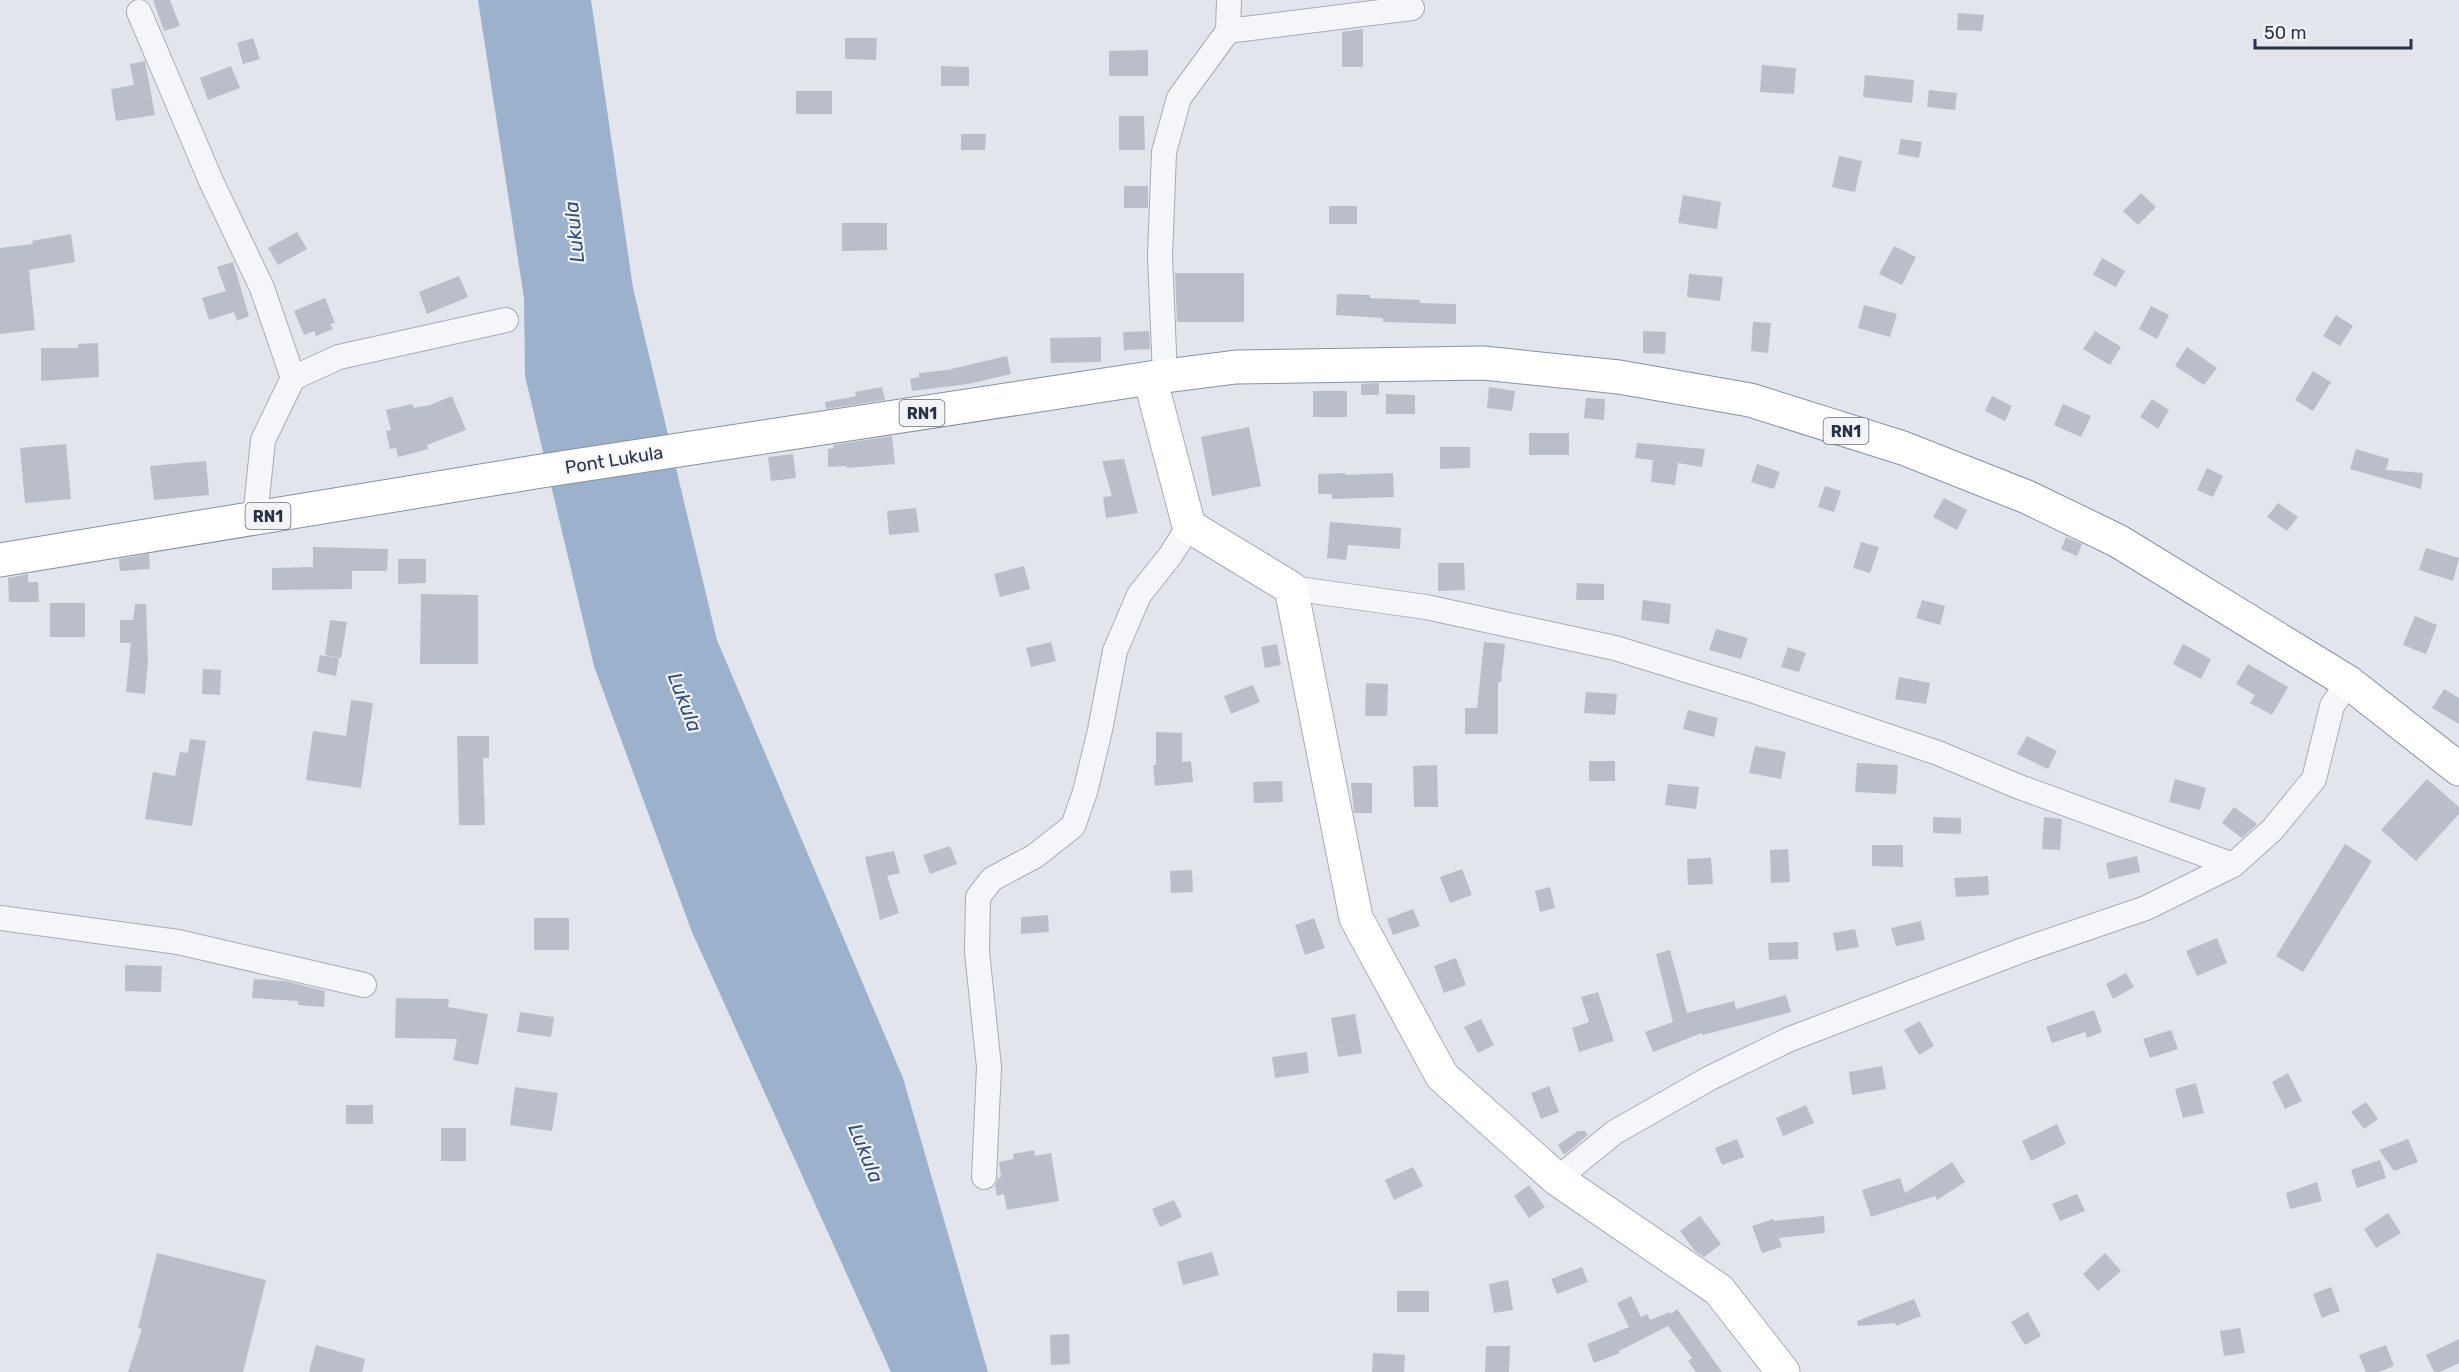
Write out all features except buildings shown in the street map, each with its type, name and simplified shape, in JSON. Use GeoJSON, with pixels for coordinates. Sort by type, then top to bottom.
{"type":"FeatureCollection","features":[{"type":"Feature","properties":{"kind":"main road","name":"RN1"},"geometry":{"type":"LineString","coordinates":[[1157,377],[1236,367],[1483,363],[1619,377],[1750,400],[1903,448],[2037,502],[2118,541],[2348,682],[2459,769]]}},
{"type":"Feature","properties":{"kind":"main road","name":"Pont Lukula"},"geometry":{"type":"LineString","coordinates":[[255,518],[535,472],[1157,377]]}},
{"type":"Feature","properties":{"kind":"main road"},"geometry":{"type":"LineString","coordinates":[[1157,377],[1189,526],[1291,588],[1356,918],[1442,1077],[1557,1179],[1719,1290],[1783,1372]]}},
{"type":"Feature","properties":{"kind":"main road","name":"RN1"},"geometry":{"type":"LineString","coordinates":[[0,560],[255,518]]}},
{"type":"Feature","properties":{"kind":"street"},"geometry":{"type":"LineString","coordinates":[[1157,377],[1164,152],[1179,98],[1228,31],[1229,0]]}},
{"type":"Feature","properties":{"kind":"street"},"geometry":{"type":"LineString","coordinates":[[1228,31],[1412,8]]}},
{"type":"Feature","properties":{"kind":"street"},"geometry":{"type":"LineString","coordinates":[[139,12],[211,181],[262,288],[293,378]]}},
{"type":"Feature","properties":{"kind":"street"},"geometry":{"type":"LineString","coordinates":[[255,518],[263,440],[293,378],[339,357],[506,320]]}},
{"type":"Feature","properties":{"kind":"street"},"geometry":{"type":"LineString","coordinates":[[984,1177],[989,1067],[977,952],[978,897],[992,879],[1035,856],[1073,826],[1100,730],[1116,651],[1139,594],[1170,556],[1189,526]]}},
{"type":"Feature","properties":{"kind":"street"},"geometry":{"type":"LineString","coordinates":[[1291,588],[1426,607],[1615,648],[1751,690],[1938,753],[2017,786],[2234,865]]}},
{"type":"Feature","properties":{"kind":"street"},"geometry":{"type":"LineString","coordinates":[[1557,1179],[1615,1132],[1710,1078],[1790,1039],[2023,950],[2146,909],[2234,865],[2272,830],[2314,779],[2332,706],[2348,682]]}},
{"type":"Feature","properties":{"kind":"street"},"geometry":{"type":"LineString","coordinates":[[0,918],[178,942],[364,985]]}},
{"type":"Feature","properties":{"kind":"water","name":"Lukula"},"geometry":{"type":"Polygon","coordinates":[[[478,0],[591,0],[633,288],[717,640],[903,1078],[988,1372],[891,1372],[692,932],[594,666],[525,376],[524,298],[478,0]]]}}]}
